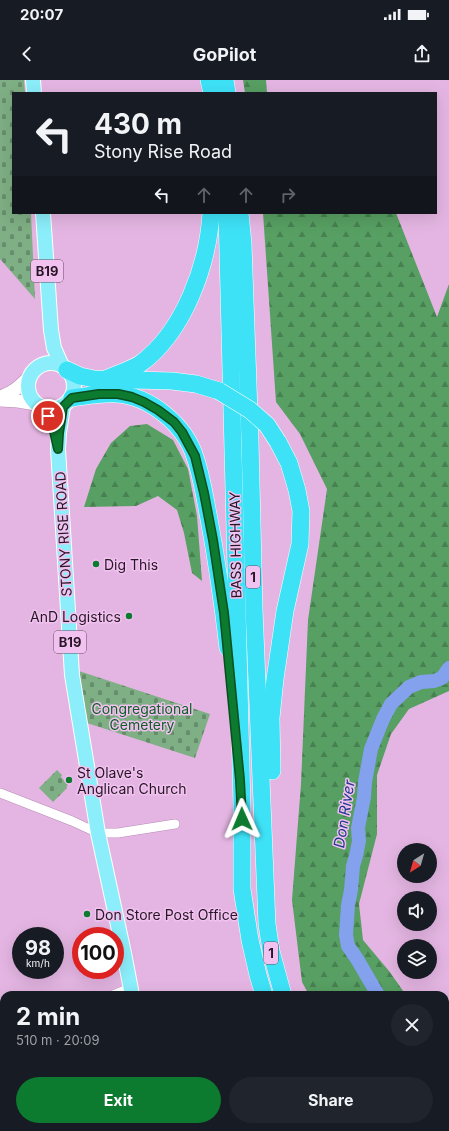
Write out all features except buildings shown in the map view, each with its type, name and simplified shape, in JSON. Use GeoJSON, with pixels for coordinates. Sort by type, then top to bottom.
{"type":"FeatureCollection","features":[{"type":"Feature","properties":{"kind":"highway"},"geometry":{"type":"LineString","coordinates":[[201,80],[203,92]]}},
{"type":"Feature","properties":{"kind":"highway"},"geometry":{"type":"LineString","coordinates":[[209,80],[212,92]]}},
{"type":"Feature","properties":{"kind":"highway"},"geometry":{"type":"LineString","coordinates":[[225,80],[227,92]]}},
{"type":"Feature","properties":{"kind":"highway"},"geometry":{"type":"LineString","coordinates":[[106,379],[138,365],[151,355],[164,341],[177,323],[195,287],[202,266],[212,214]]}},
{"type":"Feature","properties":{"kind":"highway","name":"BASS HIGHWAY"},"geometry":{"type":"LineString","coordinates":[[227,214],[242,806],[242,889],[250,940],[263,991]]}},
{"type":"Feature","properties":{"kind":"highway","name":"BASS HIGHWAY"},"geometry":{"type":"LineString","coordinates":[[240,214],[243,244],[254,609],[267,924],[271,951],[282,991]]}},
{"type":"Feature","properties":{"kind":"highway"},"geometry":{"type":"LineString","coordinates":[[64,368],[80,376],[94,379],[172,381],[196,384],[219,391],[250,410],[267,425],[289,463],[297,490],[301,511],[300,544],[285,611],[272,709],[273,798],[267,909]]}},
{"type":"Feature","properties":{"kind":"highway"},"geometry":{"type":"LineString","coordinates":[[68,402],[99,394],[118,394],[132,397],[144,402],[174,422],[182,432],[195,456],[213,540],[224,613],[242,806]]}},
{"type":"Feature","properties":{"kind":"main road"},"geometry":{"type":"LineString","coordinates":[[33,80],[34,92]]}},
{"type":"Feature","properties":{"kind":"main road","name":"B19"},"geometry":{"type":"LineString","coordinates":[[43,214],[51,330],[54,348],[64,368],[72,377],[75,387],[68,402]]}},
{"type":"Feature","properties":{"kind":"main road","name":"B19"},"geometry":{"type":"LineString","coordinates":[[40,407],[30,398],[28,382],[34,370],[41,365],[48,349],[51,330]]}},
{"type":"Feature","properties":{"kind":"main road"},"geometry":{"type":"LineString","coordinates":[[41,365],[49,363],[57,364],[64,368]]}},
{"type":"Feature","properties":{"kind":"main road"},"geometry":{"type":"LineString","coordinates":[[0,399],[18,388],[30,376]]}},
{"type":"Feature","properties":{"kind":"main road"},"geometry":{"type":"LineString","coordinates":[[0,399],[18,401],[55,410],[68,402]]}},
{"type":"Feature","properties":{"kind":"main road","name":"STONY RISE ROAD"},"geometry":{"type":"LineString","coordinates":[[68,402],[59,433],[58,449],[72,675],[98,833]]}},
{"type":"Feature","properties":{"kind":"main road","name":"STONY RISE ROAD"},"geometry":{"type":"LineString","coordinates":[[40,407],[52,423],[58,449]]}},
{"type":"Feature","properties":{"kind":"main road","name":"B19"},"geometry":{"type":"LineString","coordinates":[[98,833],[131,991]]}},
{"type":"Feature","properties":{"kind":"street"},"geometry":{"type":"LineString","coordinates":[[0,793],[72,821],[98,833],[118,833],[175,824]]}},
{"type":"Feature","properties":{"kind":"green space"},"geometry":{"type":"Polygon","coordinates":[[[0,80],[24,80],[25,92],[12,92],[12,214],[31,214],[35,299],[0,259],[0,80]]]}},
{"type":"Feature","properties":{"kind":"green space"},"geometry":{"type":"Polygon","coordinates":[[[243,80],[266,80],[267,92],[245,92],[243,80]]]}},
{"type":"Feature","properties":{"kind":"green space"},"geometry":{"type":"Polygon","coordinates":[[[263,214],[396,214],[437,317],[449,284],[449,691],[409,709],[391,734],[377,775],[377,834],[359,904],[363,940],[389,971],[403,991],[307,991],[302,982],[292,900],[301,784],[308,620],[327,489],[300,434],[276,402],[263,214]]]}},
{"type":"Feature","properties":{"kind":"green space"},"geometry":{"type":"Polygon","coordinates":[[[147,424],[173,440],[188,469],[197,516],[202,581],[192,573],[184,533],[177,510],[158,496],[136,506],[84,507],[96,469],[111,443],[130,426],[147,424]]]}},
{"type":"Feature","properties":{"kind":"green space","name":"Congregational Cemetery"},"geometry":{"type":"Polygon","coordinates":[[[79,671],[210,714],[195,758],[87,723],[79,671]]]}},
{"type":"Feature","properties":{"kind":"green space"},"geometry":{"type":"Polygon","coordinates":[[[57,770],[68,785],[66,787],[67,788],[53,802],[39,788],[57,770]]]}},
{"type":"Feature","properties":{"kind":"waterway","name":"Don River"},"geometry":{"type":"LineString","coordinates":[[376,991],[348,946],[346,935],[353,866],[359,841],[358,828],[371,749],[383,719],[391,704],[409,687],[421,682],[434,681],[442,678],[449,668]]}},
{"type":"Feature","properties":{"kind":"place","name":"Dig This"},"geometry":{"type":"Point","coordinates":[96,564]}},
{"type":"Feature","properties":{"kind":"place","name":"AnD Logistics"},"geometry":{"type":"Point","coordinates":[129,616]}},
{"type":"Feature","properties":{"kind":"place","name":"St Olave's Anglican Church"},"geometry":{"type":"Point","coordinates":[69,780]}},
{"type":"Feature","properties":{"kind":"place","name":"Don Store Post Office"},"geometry":{"type":"Point","coordinates":[87,914]}},
{"type":"Feature","properties":{"kind":"route"},"geometry":{"type":"LineString","coordinates":[[48,416],[52,423],[58,449],[63,407],[72,398],[99,394],[118,394],[132,397],[158,410],[174,422],[182,432],[195,456],[213,540],[224,613],[240,780],[242,819]]}}]}
